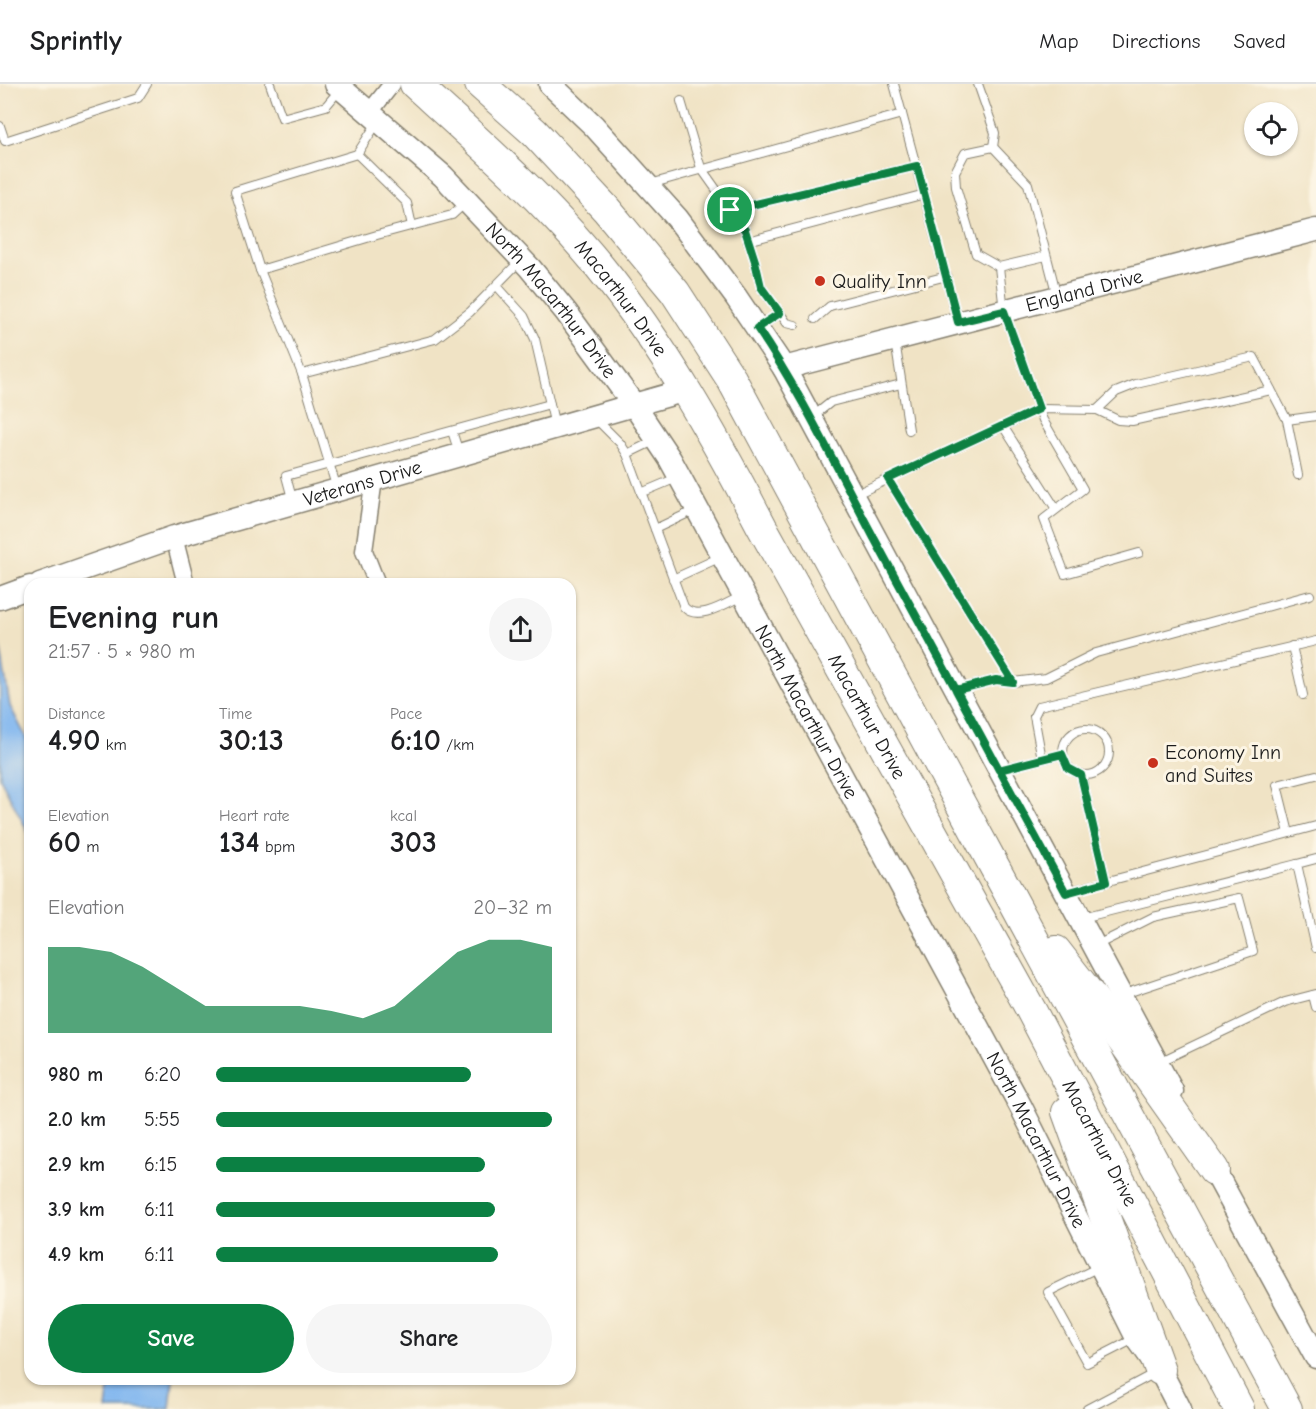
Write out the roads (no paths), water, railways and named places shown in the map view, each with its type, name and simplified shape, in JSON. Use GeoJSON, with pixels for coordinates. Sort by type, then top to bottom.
{"type":"FeatureCollection","features":[{"type":"Feature","properties":{"kind":"highway","name":"Macarthur Drive"},"geometry":{"type":"LineString","coordinates":[[415,84],[510,170],[555,216],[599,266],[650,335],[686,390],[1030,1010],[1239,1409]]}},
{"type":"Feature","properties":{"kind":"highway","name":"Macarthur Drive"},"geometry":{"type":"LineString","coordinates":[[480,84],[534,132],[606,209],[675,292],[732,380],[1287,1409]]}},
{"type":"Feature","properties":{"kind":"highway"},"geometry":{"type":"LineString","coordinates":[[686,390],[732,380]]}},
{"type":"Feature","properties":{"kind":"highway"},"geometry":{"type":"LineString","coordinates":[[1000,880],[1091,996],[1214,1170]]}},
{"type":"Feature","properties":{"kind":"highway"},"geometry":{"type":"LineString","coordinates":[[1030,1010],[1160,1370]]}},
{"type":"Feature","properties":{"kind":"street"},"geometry":{"type":"LineString","coordinates":[[374,116],[392,84]]}},
{"type":"Feature","properties":{"kind":"street"},"geometry":{"type":"LineString","coordinates":[[550,84],[594,126],[677,218],[784,368],[1316,1357]]}},
{"type":"Feature","properties":{"kind":"street","name":"North Macarthur Drive"},"geometry":{"type":"LineString","coordinates":[[339,86],[467,200],[522,260],[566,312],[657,440],[698,509],[1022,1107],[1137,1338],[1160,1370],[1180,1409]]}},
{"type":"Feature","properties":{"kind":"street","name":"England Drive"},"geometry":{"type":"LineString","coordinates":[[784,368],[1316,230]]}},
{"type":"Feature","properties":{"kind":"street","name":"Veterans Drive"},"geometry":{"type":"LineString","coordinates":[[55,578],[174,537],[686,390]]}},
{"type":"Feature","properties":{"kind":"street"},"geometry":{"type":"LineString","coordinates":[[374,479],[364,551],[375,578]]}},
{"type":"Feature","properties":{"kind":"street"},"geometry":{"type":"LineString","coordinates":[[174,537],[184,578]]}},
{"type":"Feature","properties":{"kind":"street"},"geometry":{"type":"LineString","coordinates":[[0,598],[24,589]]}},
{"type":"Feature","properties":{"kind":"lane"},"geometry":{"type":"LineString","coordinates":[[0,126],[5,141],[138,98],[147,84]]}},
{"type":"Feature","properties":{"kind":"lane"},"geometry":{"type":"LineString","coordinates":[[270,84],[282,118],[326,106],[339,86]]}},
{"type":"Feature","properties":{"kind":"lane"},"geometry":{"type":"LineString","coordinates":[[894,84],[958,322]]}},
{"type":"Feature","properties":{"kind":"lane"},"geometry":{"type":"LineString","coordinates":[[978,84],[995,133],[993,147]]}},
{"type":"Feature","properties":{"kind":"lane"},"geometry":{"type":"LineString","coordinates":[[681,101],[701,168],[745,230],[761,287],[788,323],[795,325]]}},
{"type":"Feature","properties":{"kind":"lane"},"geometry":{"type":"LineString","coordinates":[[647,185],[701,168],[902,114]]}},
{"type":"Feature","properties":{"kind":"lane"},"geometry":{"type":"LineString","coordinates":[[337,490],[302,374],[260,270],[235,191],[357,154],[374,116]]}},
{"type":"Feature","properties":{"kind":"lane"},"geometry":{"type":"LineString","coordinates":[[993,147],[1028,184],[1057,297]]}},
{"type":"Feature","properties":{"kind":"lane"},"geometry":{"type":"LineString","coordinates":[[993,147],[965,153],[955,172],[956,187],[976,254],[999,267],[1046,255]]}},
{"type":"Feature","properties":{"kind":"lane"},"geometry":{"type":"LineString","coordinates":[[357,154],[407,203],[412,226]]}},
{"type":"Feature","properties":{"kind":"lane"},"geometry":{"type":"LineString","coordinates":[[730,210],[917,166]]}},
{"type":"Feature","properties":{"kind":"lane"},"geometry":{"type":"LineString","coordinates":[[748,241],[925,194]]}},
{"type":"Feature","properties":{"kind":"lane"},"geometry":{"type":"LineString","coordinates":[[260,270],[452,215],[467,200]]}},
{"type":"Feature","properties":{"kind":"lane"},"geometry":{"type":"LineString","coordinates":[[302,374],[435,339],[470,312],[522,260]]}},
{"type":"Feature","properties":{"kind":"lane"},"geometry":{"type":"LineString","coordinates":[[999,267],[1004,311],[1039,409],[1083,489],[1044,519],[1065,574],[1139,553]]}},
{"type":"Feature","properties":{"kind":"lane"},"geometry":{"type":"LineString","coordinates":[[815,319],[830,306],[947,276]]}},
{"type":"Feature","properties":{"kind":"lane"},"geometry":{"type":"LineString","coordinates":[[497,286],[524,316],[535,339],[555,427]]}},
{"type":"Feature","properties":{"kind":"lane"},"geometry":{"type":"LineString","coordinates":[[757,328],[780,313]]}},
{"type":"Feature","properties":{"kind":"lane"},"geometry":{"type":"LineString","coordinates":[[894,339],[900,364],[909,430]]}},
{"type":"Feature","properties":{"kind":"lane"},"geometry":{"type":"LineString","coordinates":[[1097,410],[1116,392],[1136,384],[1254,357],[1287,420],[1298,475]]}},
{"type":"Feature","properties":{"kind":"lane"},"geometry":{"type":"LineString","coordinates":[[811,419],[831,402],[901,384]]}},
{"type":"Feature","properties":{"kind":"lane"},"geometry":{"type":"LineString","coordinates":[[852,496],[1039,409],[1097,410],[1118,420],[1132,421],[1272,390]]}},
{"type":"Feature","properties":{"kind":"lane"},"geometry":{"type":"LineString","coordinates":[[293,502],[286,476],[550,404]]}},
{"type":"Feature","properties":{"kind":"lane"},"geometry":{"type":"LineString","coordinates":[[593,416],[620,443],[627,454],[684,607],[693,614],[705,612],[744,595]]}},
{"type":"Feature","properties":{"kind":"lane"},"geometry":{"type":"LineString","coordinates":[[1287,420],[1316,416]]}},
{"type":"Feature","properties":{"kind":"lane"},"geometry":{"type":"LineString","coordinates":[[1003,426],[1056,509]]}},
{"type":"Feature","properties":{"kind":"lane"},"geometry":{"type":"LineString","coordinates":[[452,431],[459,454]]}},
{"type":"Feature","properties":{"kind":"lane"},"geometry":{"type":"LineString","coordinates":[[627,454],[657,440]]}},
{"type":"Feature","properties":{"kind":"lane"},"geometry":{"type":"LineString","coordinates":[[641,493],[679,476]]}},
{"type":"Feature","properties":{"kind":"lane"},"geometry":{"type":"LineString","coordinates":[[888,479],[1013,682]]}},
{"type":"Feature","properties":{"kind":"lane"},"geometry":{"type":"LineString","coordinates":[[655,530],[698,509]]}},
{"type":"Feature","properties":{"kind":"lane"},"geometry":{"type":"LineString","coordinates":[[673,579],[723,556]]}},
{"type":"Feature","properties":{"kind":"lane"},"geometry":{"type":"LineString","coordinates":[[956,690],[996,680],[1013,682],[1046,678],[1096,653],[1310,595]]}},
{"type":"Feature","properties":{"kind":"lane"},"geometry":{"type":"LineString","coordinates":[[1042,759],[1034,716],[1039,706],[1316,641]]}},
{"type":"Feature","properties":{"kind":"lane"},"geometry":{"type":"LineString","coordinates":[[1292,646],[1303,695]]}},
{"type":"Feature","properties":{"kind":"lane"},"geometry":{"type":"LineString","coordinates":[[1087,728],[1102,735],[1109,749],[1106,763],[1095,773],[1081,775],[1068,768],[1062,754],[1066,739],[1079,729],[1087,728]]}},
{"type":"Feature","properties":{"kind":"lane"},"geometry":{"type":"LineString","coordinates":[[999,770],[1062,754]]}},
{"type":"Feature","properties":{"kind":"lane"},"geometry":{"type":"LineString","coordinates":[[1081,775],[1106,882]]}},
{"type":"Feature","properties":{"kind":"lane"},"geometry":{"type":"LineString","coordinates":[[1289,834],[1277,785],[1316,775]]}},
{"type":"Feature","properties":{"kind":"lane"},"geometry":{"type":"LineString","coordinates":[[1066,893],[1316,826]]}},
{"type":"Feature","properties":{"kind":"lane"},"geometry":{"type":"LineString","coordinates":[[1080,919],[1316,859]]}},
{"type":"Feature","properties":{"kind":"lane"},"geometry":{"type":"LineString","coordinates":[[1297,864],[1316,948]]}},
{"type":"Feature","properties":{"kind":"lane"},"geometry":{"type":"LineString","coordinates":[[1095,947],[1152,917],[1239,898],[1253,951],[1120,995]]}},
{"type":"Feature","properties":{"kind":"lane"},"geometry":{"type":"LineString","coordinates":[[1157,1063],[1285,1002],[1314,994],[1316,1007]]}},
{"type":"Feature","properties":{"kind":"lane"},"geometry":{"type":"LineString","coordinates":[[1101,1266],[1048,1292],[1087,1363],[1137,1338]]}},
{"type":"Feature","properties":{"kind":"lane"},"geometry":{"type":"LineString","coordinates":[[1087,1409],[1160,1370]]}},
{"type":"Feature","properties":{"kind":"water"},"geometry":{"type":"Polygon","coordinates":[[[0,645],[10,706],[24,733],[24,824],[0,778],[0,645]]]}},
{"type":"Feature","properties":{"kind":"water"},"geometry":{"type":"Polygon","coordinates":[[[109,1385],[172,1385],[170,1409],[106,1409],[109,1385]]]}},
{"type":"Feature","properties":{"kind":"place","name":"Quality Inn"},"geometry":{"type":"Point","coordinates":[820,281]}},
{"type":"Feature","properties":{"kind":"place","name":"Economy Inn and Suites"},"geometry":{"type":"Point","coordinates":[1153,763]}}]}
